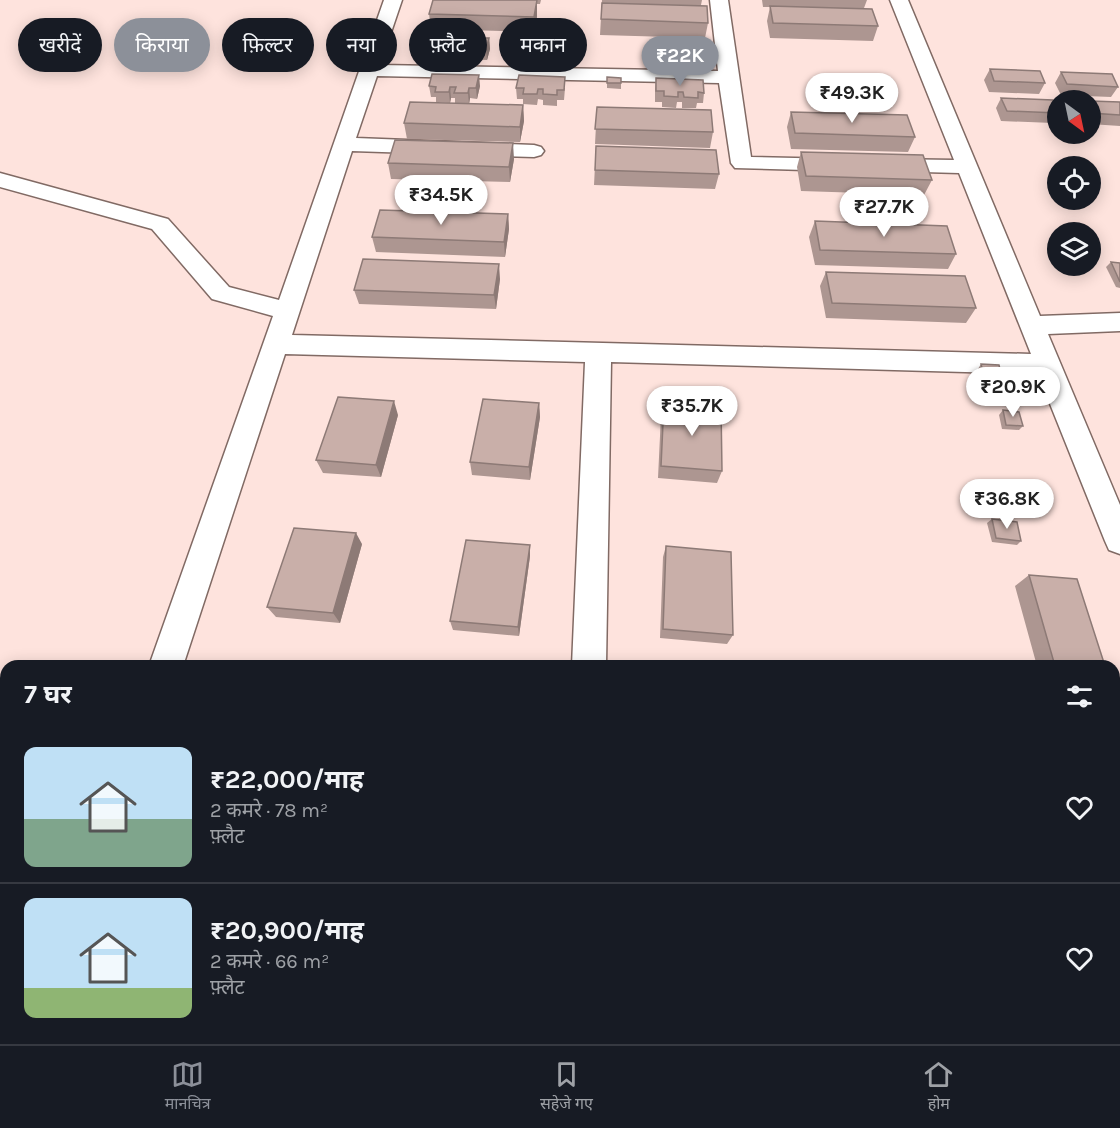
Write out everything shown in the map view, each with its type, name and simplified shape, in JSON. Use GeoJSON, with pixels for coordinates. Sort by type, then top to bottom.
{"type":"FeatureCollection","features":[{"type":"Feature","properties":{"kind":"street"},"geometry":{"type":"LineString","coordinates":[[387,18],[393,0]]}},
{"type":"Feature","properties":{"kind":"street"},"geometry":{"type":"LineString","coordinates":[[719,0],[728,77],[742,163],[968,167]]}},
{"type":"Feature","properties":{"kind":"street"},"geometry":{"type":"LineString","coordinates":[[899,0],[1120,541]]}},
{"type":"Feature","properties":{"kind":"street"},"geometry":{"type":"LineString","coordinates":[[397,71],[728,77]]}},
{"type":"Feature","properties":{"kind":"street"},"geometry":{"type":"LineString","coordinates":[[168,660],[368,72]]}},
{"type":"Feature","properties":{"kind":"street"},"geometry":{"type":"LineString","coordinates":[[344,144],[534,151]]}},
{"type":"Feature","properties":{"kind":"street"},"geometry":{"type":"LineString","coordinates":[[0,180],[160,224],[221,293],[287,311]]}},
{"type":"Feature","properties":{"kind":"street"},"geometry":{"type":"LineString","coordinates":[[1032,325],[1120,322]]}},
{"type":"Feature","properties":{"kind":"street"},"geometry":{"type":"LineString","coordinates":[[276,344],[1048,364]]}},
{"type":"Feature","properties":{"kind":"street"},"geometry":{"type":"LineString","coordinates":[[589,660],[598,352]]}},
{"type":"Feature","properties":{"kind":"building"},"geometry":{"type":"Polygon","coordinates":[[[433,0],[537,0],[534,17],[429,14],[433,0]]]}},
{"type":"Feature","properties":{"kind":"building"},"geometry":{"type":"Polygon","coordinates":[[[602,3],[707,6],[708,23],[601,19],[602,3]]]}},
{"type":"Feature","properties":{"kind":"building"},"geometry":{"type":"Polygon","coordinates":[[[770,6],[872,9],[878,26],[773,23],[770,6]]]}},
{"type":"Feature","properties":{"kind":"building"},"geometry":{"type":"Polygon","coordinates":[[[661,37],[674,37],[674,42],[679,42],[679,38],[692,38],[692,43],[699,43],[699,55],[653,53],[654,41],[660,41],[661,37]]]}},
{"type":"Feature","properties":{"kind":"building"},"geometry":{"type":"Polygon","coordinates":[[[990,69],[1040,71],[1045,83],[994,81],[990,69]]]}},
{"type":"Feature","properties":{"kind":"building"},"geometry":{"type":"Polygon","coordinates":[[[1061,72],[1112,74],[1118,87],[1067,84],[1061,72]]]}},
{"type":"Feature","properties":{"kind":"building"},"geometry":{"type":"Polygon","coordinates":[[[432,74],[479,75],[476,88],[469,88],[468,93],[454,93],[456,87],[450,87],[449,92],[435,92],[436,87],[429,86],[432,74]]]}},
{"type":"Feature","properties":{"kind":"building"},"geometry":{"type":"Polygon","coordinates":[[[519,75],[565,77],[564,90],[557,90],[557,95],[543,94],[543,89],[538,89],[537,94],[523,94],[524,88],[516,88],[519,75]]]}},
{"type":"Feature","properties":{"kind":"building"},"geometry":{"type":"Polygon","coordinates":[[[607,77],[621,78],[621,83],[607,83],[607,77]]]}},
{"type":"Feature","properties":{"kind":"building"},"geometry":{"type":"Polygon","coordinates":[[[656,78],[703,80],[704,93],[698,92],[698,98],[684,97],[683,92],[678,92],[678,97],[664,96],[664,91],[656,91],[656,78]]]}},
{"type":"Feature","properties":{"kind":"building"},"geometry":{"type":"Polygon","coordinates":[[[1001,98],[1047,100],[1047,113],[1007,111],[1001,98]]]}},
{"type":"Feature","properties":{"kind":"building"},"geometry":{"type":"Polygon","coordinates":[[[1101,101],[1120,102],[1120,115],[1101,114],[1101,101]]]}},
{"type":"Feature","properties":{"kind":"building"},"geometry":{"type":"Polygon","coordinates":[[[410,102],[523,105],[520,127],[404,123],[410,102]]]}},
{"type":"Feature","properties":{"kind":"building"},"geometry":{"type":"Polygon","coordinates":[[[597,107],[711,110],[713,132],[595,129],[597,107]]]}},
{"type":"Feature","properties":{"kind":"building"},"geometry":{"type":"Polygon","coordinates":[[[791,112],[907,115],[915,137],[795,133],[791,112]]]}},
{"type":"Feature","properties":{"kind":"building"},"geometry":{"type":"Polygon","coordinates":[[[395,140],[513,143],[509,167],[388,163],[395,140]]]}},
{"type":"Feature","properties":{"kind":"building"},"geometry":{"type":"Polygon","coordinates":[[[596,146],[716,150],[719,174],[595,170],[596,146]]]}},
{"type":"Feature","properties":{"kind":"building"},"geometry":{"type":"Polygon","coordinates":[[[801,152],[923,155],[932,180],[806,176],[801,152]]]}},
{"type":"Feature","properties":{"kind":"building"},"geometry":{"type":"Polygon","coordinates":[[[380,210],[508,214],[504,242],[372,237],[380,210]]]}},
{"type":"Feature","properties":{"kind":"building"},"geometry":{"type":"Polygon","coordinates":[[[815,221],[947,226],[956,254],[820,250],[815,221]]]}},
{"type":"Feature","properties":{"kind":"building"},"geometry":{"type":"Polygon","coordinates":[[[363,259],[499,264],[494,295],[354,290],[363,259]]]}},
{"type":"Feature","properties":{"kind":"building"},"geometry":{"type":"Polygon","coordinates":[[[1111,262],[1120,263],[1120,282],[1111,262]]]}},
{"type":"Feature","properties":{"kind":"building"},"geometry":{"type":"Polygon","coordinates":[[[826,272],[965,276],[976,308],[832,303],[826,272]]]}},
{"type":"Feature","properties":{"kind":"building"},"geometry":{"type":"Polygon","coordinates":[[[981,364],[999,365],[1002,378],[984,376],[981,364]]]}},
{"type":"Feature","properties":{"kind":"building"},"geometry":{"type":"Polygon","coordinates":[[[338,397],[394,401],[376,465],[316,460],[338,397]]]}},
{"type":"Feature","properties":{"kind":"building"},"geometry":{"type":"Polygon","coordinates":[[[483,399],[539,403],[529,467],[470,462],[483,399]]]}},
{"type":"Feature","properties":{"kind":"building"},"geometry":{"type":"Polygon","coordinates":[[[664,402],[721,406],[722,471],[661,466],[664,402]]]}},
{"type":"Feature","properties":{"kind":"building"},"geometry":{"type":"Polygon","coordinates":[[[1003,410],[1019,412],[1023,426],[1006,425],[1003,410]]]}},
{"type":"Feature","properties":{"kind":"building"},"geometry":{"type":"Polygon","coordinates":[[[992,519],[1017,522],[1021,541],[996,538],[992,519]]]}},
{"type":"Feature","properties":{"kind":"building"},"geometry":{"type":"Polygon","coordinates":[[[294,528],[356,533],[333,613],[267,607],[294,528]]]}},
{"type":"Feature","properties":{"kind":"building"},"geometry":{"type":"Polygon","coordinates":[[[466,540],[530,545],[518,627],[450,621],[466,540]]]}},
{"type":"Feature","properties":{"kind":"building"},"geometry":{"type":"Polygon","coordinates":[[[666,546],[731,552],[733,635],[663,629],[666,546]]]}},
{"type":"Feature","properties":{"kind":"building"},"geometry":{"type":"Polygon","coordinates":[[[1029,575],[1077,579],[1103,660],[1053,660],[1029,575]]]}}]}
